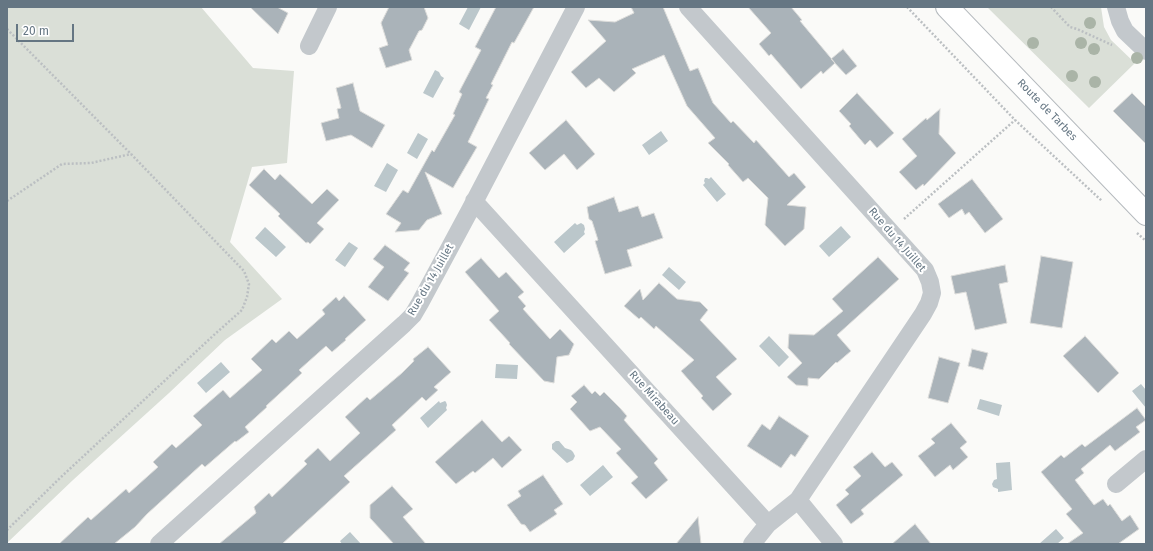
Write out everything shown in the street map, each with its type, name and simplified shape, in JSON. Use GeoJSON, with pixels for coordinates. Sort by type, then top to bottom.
{"type":"FeatureCollection","features":[{"type":"Feature","properties":{"kind":"main road","name":"Route de Tarbes"},"geometry":{"type":"LineString","coordinates":[[947,7],[1140,222]]}},
{"type":"Feature","properties":{"kind":"street"},"geometry":{"type":"LineString","coordinates":[[309,46],[328,7]]}},
{"type":"Feature","properties":{"kind":"street","name":"Rue du 14 Juillet"},"geometry":{"type":"LineString","coordinates":[[158,544],[413,315],[576,7]]}},
{"type":"Feature","properties":{"kind":"street","name":"Rue du 14 Juillet"},"geometry":{"type":"LineString","coordinates":[[688,7],[925,270],[930,282],[932,293],[923,314],[798,500]]}},
{"type":"Feature","properties":{"kind":"street"},"geometry":{"type":"LineString","coordinates":[[1116,7],[1120,21],[1126,31],[1146,51]]}},
{"type":"Feature","properties":{"kind":"street","name":"Rue Mirabeau"},"geometry":{"type":"LineString","coordinates":[[474,201],[768,524]]}},
{"type":"Feature","properties":{"kind":"street"},"geometry":{"type":"LineString","coordinates":[[1116,484],[1146,459]]}},
{"type":"Feature","properties":{"kind":"street"},"geometry":{"type":"LineString","coordinates":[[752,544],[768,524],[798,500],[834,544]]}},
{"type":"Feature","properties":{"kind":"path"},"geometry":{"type":"LineString","coordinates":[[907,7],[1015,120],[1105,204]]}},
{"type":"Feature","properties":{"kind":"path"},"geometry":{"type":"LineString","coordinates":[[1051,7],[1070,28],[1077,29],[1122,50],[1133,38]]}},
{"type":"Feature","properties":{"kind":"path"},"geometry":{"type":"LineString","coordinates":[[7,29],[244,271],[249,284],[247,297],[242,310],[7,530]]}},
{"type":"Feature","properties":{"kind":"path"},"geometry":{"type":"LineString","coordinates":[[890,231],[1015,120]]}},
{"type":"Feature","properties":{"kind":"path"},"geometry":{"type":"LineString","coordinates":[[7,201],[62,164],[90,163],[131,154]]}},
{"type":"Feature","properties":{"kind":"path"},"geometry":{"type":"LineString","coordinates":[[1140,222],[1146,241]]}},
{"type":"Feature","properties":{"kind":"shaded area"},"geometry":{"type":"Polygon","coordinates":[[[7,7],[201,7],[253,68],[294,71],[287,163],[252,167],[230,242],[282,299],[225,340],[7,543],[7,7]]]}},
{"type":"Feature","properties":{"kind":"shaded area"},"geometry":{"type":"Polygon","coordinates":[[[468,7],[481,7],[469,30],[459,24],[468,7]]]}},
{"type":"Feature","properties":{"kind":"shaded area"},"geometry":{"type":"Polygon","coordinates":[[[987,7],[1101,7],[1104,27],[1111,40],[1135,63],[1089,108],[987,7]]]}},
{"type":"Feature","properties":{"kind":"shaded area"},"geometry":{"type":"Polygon","coordinates":[[[435,70],[444,78],[433,98],[423,93],[435,70]]]}},
{"type":"Feature","properties":{"kind":"shaded area"},"geometry":{"type":"Polygon","coordinates":[[[661,131],[668,141],[649,155],[642,145],[661,131]]]}},
{"type":"Feature","properties":{"kind":"shaded area"},"geometry":{"type":"Polygon","coordinates":[[[418,133],[428,139],[417,159],[407,153],[418,133]]]}},
{"type":"Feature","properties":{"kind":"shaded area"},"geometry":{"type":"Polygon","coordinates":[[[387,163],[398,170],[386,192],[374,186],[387,163]]]}},
{"type":"Feature","properties":{"kind":"shaded area"},"geometry":{"type":"Polygon","coordinates":[[[711,177],[726,194],[717,202],[703,185],[705,183],[705,178],[709,179],[711,177]]]}},
{"type":"Feature","properties":{"kind":"shaded area"},"geometry":{"type":"Polygon","coordinates":[[[575,223],[577,225],[581,223],[584,225],[585,234],[564,253],[554,242],[575,223]]]}},
{"type":"Feature","properties":{"kind":"shaded area"},"geometry":{"type":"Polygon","coordinates":[[[841,226],[851,237],[829,257],[819,246],[841,226]]]}},
{"type":"Feature","properties":{"kind":"shaded area"},"geometry":{"type":"Polygon","coordinates":[[[265,227],[286,247],[276,257],[255,238],[265,227]]]}},
{"type":"Feature","properties":{"kind":"shaded area"},"geometry":{"type":"Polygon","coordinates":[[[349,242],[358,248],[345,267],[335,260],[349,242]]]}},
{"type":"Feature","properties":{"kind":"shaded area"},"geometry":{"type":"Polygon","coordinates":[[[669,267],[686,282],[679,290],[662,275],[669,267]]]}},
{"type":"Feature","properties":{"kind":"shaded area"},"geometry":{"type":"Polygon","coordinates":[[[769,336],[789,357],[779,367],[759,346],[769,336]]]}},
{"type":"Feature","properties":{"kind":"shaded area"},"geometry":{"type":"Polygon","coordinates":[[[221,362],[230,372],[206,393],[197,383],[221,362]]]}},
{"type":"Feature","properties":{"kind":"shaded area"},"geometry":{"type":"Polygon","coordinates":[[[496,364],[518,365],[517,379],[495,378],[496,364]]]}},
{"type":"Feature","properties":{"kind":"shaded area"},"geometry":{"type":"Polygon","coordinates":[[[1141,384],[1146,390],[1146,408],[1132,391],[1141,384]]]}},
{"type":"Feature","properties":{"kind":"shaded area"},"geometry":{"type":"Polygon","coordinates":[[[980,399],[1002,405],[999,416],[977,409],[980,399]]]}},
{"type":"Feature","properties":{"kind":"shaded area"},"geometry":{"type":"Polygon","coordinates":[[[439,401],[440,403],[446,402],[447,410],[428,428],[420,418],[439,401]]]}},
{"type":"Feature","properties":{"kind":"shaded area"},"geometry":{"type":"Polygon","coordinates":[[[559,441],[565,448],[573,452],[575,456],[573,460],[567,463],[552,449],[552,444],[559,441]]]}},
{"type":"Feature","properties":{"kind":"shaded area"},"geometry":{"type":"Polygon","coordinates":[[[1010,462],[1012,490],[998,492],[998,489],[993,487],[992,484],[994,480],[997,479],[996,463],[1010,462]]]}},
{"type":"Feature","properties":{"kind":"shaded area"},"geometry":{"type":"Polygon","coordinates":[[[603,465],[613,477],[590,496],[580,485],[603,465]]]}},
{"type":"Feature","properties":{"kind":"shaded area"},"geometry":{"type":"Polygon","coordinates":[[[1056,529],[1064,538],[1057,544],[1039,544],[1056,529]]]}},
{"type":"Feature","properties":{"kind":"shaded area"},"geometry":{"type":"Polygon","coordinates":[[[350,532],[361,544],[342,544],[340,541],[350,532]]]}},
{"type":"Feature","properties":{"kind":"building"},"geometry":{"type":"Polygon","coordinates":[[[250,7],[277,7],[288,13],[278,34],[250,7]]]}},
{"type":"Feature","properties":{"kind":"building"},"geometry":{"type":"Polygon","coordinates":[[[389,7],[424,7],[428,18],[409,50],[412,60],[386,68],[379,48],[388,45],[381,23],[389,7]]]}},
{"type":"Feature","properties":{"kind":"building"},"geometry":{"type":"Polygon","coordinates":[[[496,7],[534,7],[514,43],[512,42],[491,84],[493,85],[486,98],[489,99],[468,142],[477,147],[453,188],[425,172],[442,214],[427,220],[419,230],[395,232],[401,223],[386,214],[403,190],[408,193],[432,150],[434,152],[455,115],[453,114],[462,94],[459,92],[481,50],[475,47],[496,7]]]}},
{"type":"Feature","properties":{"kind":"building"},"geometry":{"type":"Polygon","coordinates":[[[631,7],[663,7],[690,71],[698,68],[713,103],[731,123],[733,121],[754,143],[756,140],[789,177],[794,173],[806,187],[787,205],[806,207],[804,229],[785,246],[765,225],[768,198],[748,178],[743,182],[728,165],[729,164],[708,143],[715,138],[687,106],[664,55],[632,69],[636,73],[614,92],[599,78],[586,88],[571,72],[606,41],[588,20],[615,22],[634,13],[631,7]]]}},
{"type":"Feature","properties":{"kind":"building"},"geometry":{"type":"Polygon","coordinates":[[[748,7],[791,7],[802,20],[800,21],[835,63],[823,74],[821,71],[801,89],[771,54],[769,56],[759,44],[771,33],[748,7]]]}},
{"type":"Feature","properties":{"kind":"building"},"geometry":{"type":"Polygon","coordinates":[[[843,49],[857,66],[846,75],[831,59],[843,49]]]}},
{"type":"Feature","properties":{"kind":"building"},"geometry":{"type":"Polygon","coordinates":[[[353,83],[360,111],[385,125],[372,148],[351,135],[326,141],[321,123],[339,118],[337,109],[341,108],[336,88],[353,83]]]}},
{"type":"Feature","properties":{"kind":"building"},"geometry":{"type":"Polygon","coordinates":[[[857,93],[894,133],[877,148],[870,140],[865,145],[849,126],[851,124],[839,111],[857,93]]]}},
{"type":"Feature","properties":{"kind":"building"},"geometry":{"type":"Polygon","coordinates":[[[1132,93],[1146,107],[1146,144],[1113,111],[1132,93]]]}},
{"type":"Feature","properties":{"kind":"building"},"geometry":{"type":"Polygon","coordinates":[[[940,109],[939,134],[956,153],[924,186],[923,184],[916,190],[899,172],[917,156],[902,139],[926,118],[927,120],[940,109]]]}},
{"type":"Feature","properties":{"kind":"building"},"geometry":{"type":"Polygon","coordinates":[[[566,120],[595,154],[577,170],[564,154],[545,170],[529,153],[566,120]]]}},
{"type":"Feature","properties":{"kind":"building"},"geometry":{"type":"Polygon","coordinates":[[[264,169],[275,180],[280,174],[312,204],[327,189],[339,200],[317,223],[324,229],[310,244],[308,242],[306,243],[278,216],[280,214],[249,185],[264,169]]]}},
{"type":"Feature","properties":{"kind":"building"},"geometry":{"type":"Polygon","coordinates":[[[972,179],[1003,219],[985,233],[969,212],[965,215],[962,209],[949,218],[938,204],[972,179]]]}},
{"type":"Feature","properties":{"kind":"building"},"geometry":{"type":"Polygon","coordinates":[[[614,197],[619,212],[638,206],[642,217],[654,213],[663,238],[627,250],[632,266],[605,274],[595,241],[598,240],[592,221],[589,219],[587,207],[614,197]]]}},
{"type":"Feature","properties":{"kind":"building"},"geometry":{"type":"Polygon","coordinates":[[[385,245],[410,263],[404,270],[409,273],[388,301],[368,287],[384,267],[373,259],[385,245]]]}},
{"type":"Feature","properties":{"kind":"building"},"geometry":{"type":"Polygon","coordinates":[[[1041,256],[1073,262],[1062,328],[1030,323],[1041,256]]]}},
{"type":"Feature","properties":{"kind":"building"},"geometry":{"type":"Polygon","coordinates":[[[878,257],[899,279],[837,335],[851,351],[837,363],[836,362],[819,379],[808,378],[808,386],[796,385],[787,377],[802,363],[788,348],[789,334],[814,335],[843,311],[832,299],[878,257]]]}},
{"type":"Feature","properties":{"kind":"building"},"geometry":{"type":"Polygon","coordinates":[[[481,258],[499,278],[506,272],[524,292],[518,297],[526,306],[523,309],[550,339],[560,329],[574,344],[569,355],[557,357],[554,383],[544,381],[509,344],[510,343],[489,320],[499,311],[465,272],[481,258]]]}},
{"type":"Feature","properties":{"kind":"building"},"geometry":{"type":"Polygon","coordinates":[[[1005,265],[1008,282],[999,284],[1007,323],[975,330],[966,292],[955,294],[951,276],[1005,265]]]}},
{"type":"Feature","properties":{"kind":"building"},"geometry":{"type":"Polygon","coordinates":[[[659,283],[677,299],[700,302],[708,310],[700,320],[737,359],[716,377],[732,394],[713,411],[701,398],[703,396],[681,371],[694,360],[656,326],[654,329],[641,317],[639,319],[624,306],[640,289],[643,300],[659,283]]]}},
{"type":"Feature","properties":{"kind":"building"},"geometry":{"type":"Polygon","coordinates":[[[344,296],[366,320],[332,352],[326,346],[299,370],[302,373],[245,427],[249,432],[236,442],[235,441],[205,467],[202,464],[147,514],[135,527],[114,544],[59,544],[88,517],[91,520],[126,489],[129,493],[158,467],[153,462],[172,444],[176,448],[202,425],[193,416],[223,390],[230,398],[262,370],[251,359],[272,339],[276,343],[289,331],[297,339],[325,314],[322,310],[336,297],[339,301],[344,296]]]}},
{"type":"Feature","properties":{"kind":"building"},"geometry":{"type":"Polygon","coordinates":[[[1085,336],[1119,373],[1098,393],[1063,356],[1085,336]]]}},
{"type":"Feature","properties":{"kind":"building"},"geometry":{"type":"Polygon","coordinates":[[[428,347],[451,372],[434,387],[438,390],[426,401],[422,397],[392,425],[396,430],[344,476],[350,482],[282,544],[219,544],[256,513],[254,507],[269,493],[272,497],[307,464],[304,461],[318,448],[330,461],[360,433],[345,417],[367,397],[370,400],[402,373],[414,361],[413,359],[428,347]]]}},
{"type":"Feature","properties":{"kind":"building"},"geometry":{"type":"Polygon","coordinates":[[[972,349],[988,353],[983,370],[968,366],[972,349]]]}},
{"type":"Feature","properties":{"kind":"building"},"geometry":{"type":"Polygon","coordinates":[[[939,357],[960,363],[948,403],[928,398],[939,357]]]}},
{"type":"Feature","properties":{"kind":"building"},"geometry":{"type":"Polygon","coordinates":[[[584,385],[592,394],[595,391],[600,396],[604,392],[620,408],[627,416],[624,420],[658,459],[654,463],[668,480],[646,499],[631,483],[638,477],[616,453],[621,449],[600,427],[590,431],[570,409],[577,402],[571,396],[584,385]]]}},
{"type":"Feature","properties":{"kind":"building"},"geometry":{"type":"Polygon","coordinates":[[[1137,408],[1146,420],[1136,427],[1140,432],[1115,451],[1110,445],[1081,469],[1084,473],[1075,480],[1094,505],[1103,499],[1108,506],[1110,504],[1122,521],[1130,515],[1139,529],[1118,544],[1067,544],[1083,533],[1066,514],[1072,509],[1041,472],[1061,455],[1064,458],[1082,444],[1085,447],[1137,408]]]}},
{"type":"Feature","properties":{"kind":"building"},"geometry":{"type":"Polygon","coordinates":[[[779,416],[809,436],[795,457],[791,454],[781,468],[747,446],[762,424],[770,430],[779,416]]]}},
{"type":"Feature","properties":{"kind":"building"},"geometry":{"type":"Polygon","coordinates":[[[482,420],[502,442],[509,436],[522,450],[502,468],[493,458],[475,473],[473,471],[456,484],[435,462],[482,420]]]}},
{"type":"Feature","properties":{"kind":"building"},"geometry":{"type":"Polygon","coordinates":[[[951,423],[967,442],[960,448],[968,457],[953,470],[950,465],[935,477],[918,456],[935,443],[931,439],[951,423]]]}},
{"type":"Feature","properties":{"kind":"building"},"geometry":{"type":"Polygon","coordinates":[[[872,452],[885,467],[892,462],[903,475],[861,510],[864,514],[851,524],[836,505],[849,494],[845,490],[861,476],[853,467],[872,452]]]}},
{"type":"Feature","properties":{"kind":"building"},"geometry":{"type":"Polygon","coordinates":[[[543,475],[563,504],[554,510],[557,514],[530,532],[525,525],[521,524],[507,505],[521,496],[518,491],[543,475]]]}},
{"type":"Feature","properties":{"kind":"building"},"geometry":{"type":"Polygon","coordinates":[[[392,486],[413,509],[403,517],[426,544],[394,544],[370,518],[370,505],[392,486]]]}},
{"type":"Feature","properties":{"kind":"building"},"geometry":{"type":"Polygon","coordinates":[[[698,517],[701,544],[676,544],[698,517]]]}},
{"type":"Feature","properties":{"kind":"building"},"geometry":{"type":"Polygon","coordinates":[[[915,524],[931,544],[892,544],[915,524]]]}}]}
